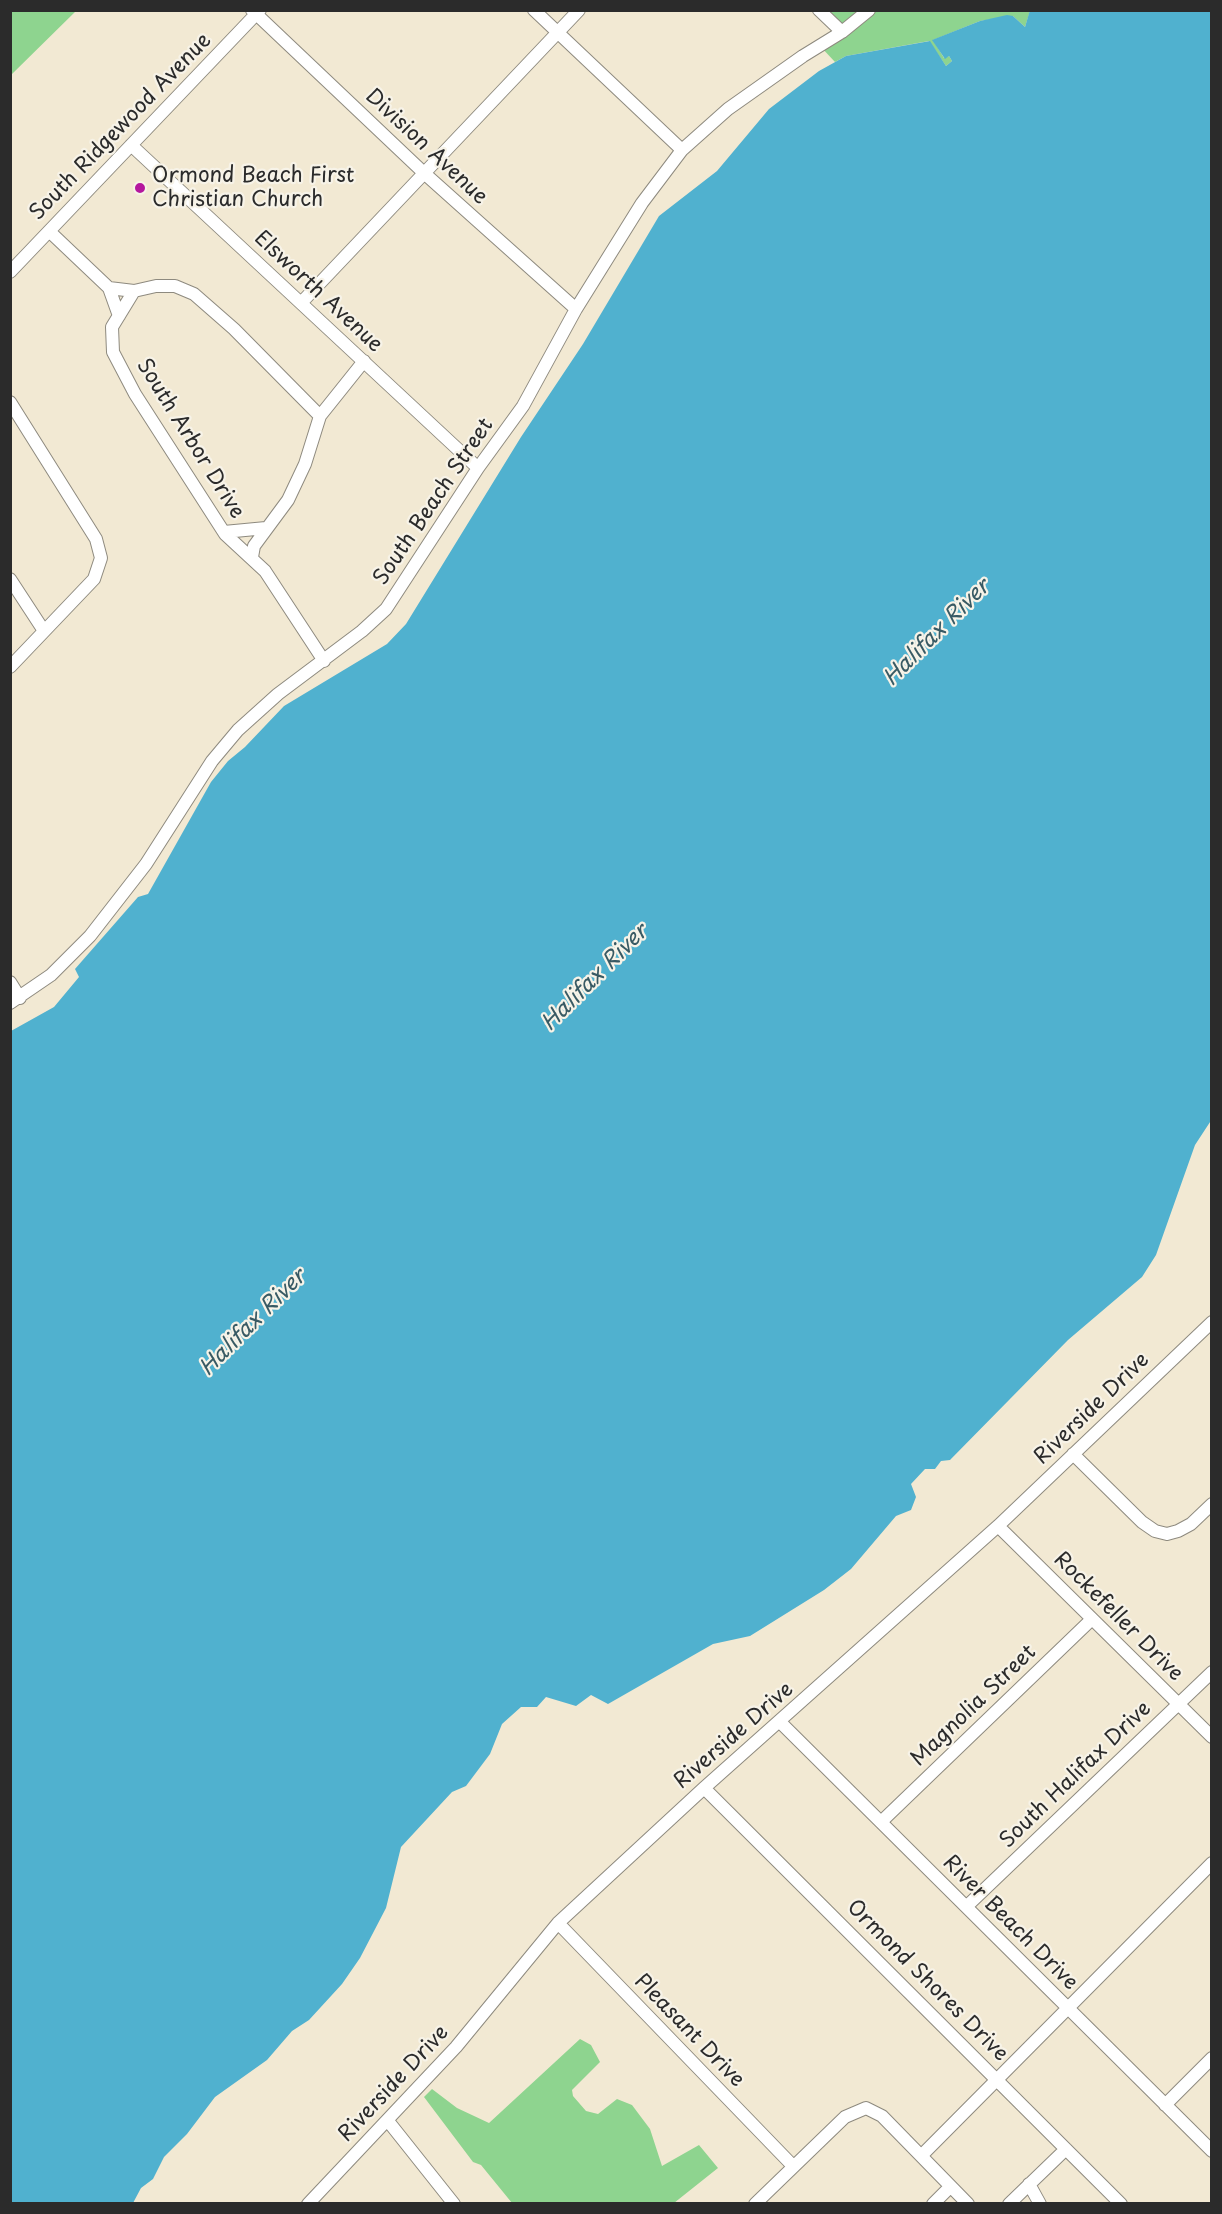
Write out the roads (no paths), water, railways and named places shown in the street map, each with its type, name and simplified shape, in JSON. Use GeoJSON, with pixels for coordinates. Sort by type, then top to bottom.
{"type":"FeatureCollection","features":[{"type":"Feature","properties":{"kind":"street"},"geometry":{"type":"LineString","coordinates":[[534,10],[682,150]]}},
{"type":"Feature","properties":{"kind":"street"},"geometry":{"type":"LineString","coordinates":[[301,303],[579,10]]}},
{"type":"Feature","properties":{"kind":"street"},"geometry":{"type":"LineString","coordinates":[[819,10],[842,32]]}},
{"type":"Feature","properties":{"kind":"street","name":"South Beach Street"},"geometry":{"type":"LineString","coordinates":[[15,1001],[51,975],[90,936],[146,864],[212,761],[238,730],[278,694],[324,661],[386,609],[478,468],[523,406],[576,309],[642,202],[682,150],[728,109],[802,56],[842,32],[869,10]]}},
{"type":"Feature","properties":{"kind":"street","name":"South Ridgewood Avenue"},"geometry":{"type":"LineString","coordinates":[[12,267],[49,231],[256,12]]}},
{"type":"Feature","properties":{"kind":"street","name":"Division Avenue"},"geometry":{"type":"LineString","coordinates":[[256,12],[424,173],[576,309]]}},
{"type":"Feature","properties":{"kind":"street","name":"Elsworth Avenue"},"geometry":{"type":"LineString","coordinates":[[131,145],[478,468]]}},
{"type":"Feature","properties":{"kind":"street"},"geometry":{"type":"LineString","coordinates":[[49,231],[110,288],[119,316]]}},
{"type":"Feature","properties":{"kind":"street"},"geometry":{"type":"LineString","coordinates":[[110,288],[134,291],[156,286],[175,286],[195,294],[234,329],[320,416]]}},
{"type":"Feature","properties":{"kind":"street","name":"South Arbor Drive"},"geometry":{"type":"LineString","coordinates":[[134,291],[112,327],[113,352],[135,394],[224,532],[265,571],[324,661]]}},
{"type":"Feature","properties":{"kind":"street"},"geometry":{"type":"LineString","coordinates":[[252,557],[254,546],[288,500],[305,464],[320,416],[364,361]]}},
{"type":"Feature","properties":{"kind":"street"},"geometry":{"type":"LineString","coordinates":[[10,402],[96,539],[100,558],[94,579],[10,667]]}},
{"type":"Feature","properties":{"kind":"street"},"geometry":{"type":"LineString","coordinates":[[224,532],[266,528]]}},
{"type":"Feature","properties":{"kind":"street"},"geometry":{"type":"LineString","coordinates":[[10,579],[44,631]]}},
{"type":"Feature","properties":{"kind":"street"},"geometry":{"type":"LineString","coordinates":[[10,982],[15,1001]]}},
{"type":"Feature","properties":{"kind":"street","name":"Riverside Drive"},"geometry":{"type":"LineString","coordinates":[[308,2204],[388,2121],[490,2008],[558,1923],[704,1788],[998,1526],[1212,1322]]}},
{"type":"Feature","properties":{"kind":"street"},"geometry":{"type":"LineString","coordinates":[[1073,1454],[1155,1532],[1167,1534],[1178,1531],[1191,1524],[1212,1504]]}},
{"type":"Feature","properties":{"kind":"street","name":"Rockefeller Drive"},"geometry":{"type":"LineString","coordinates":[[998,1526],[1212,1737]]}},
{"type":"Feature","properties":{"kind":"street","name":"Magnolia Street"},"geometry":{"type":"LineString","coordinates":[[882,1821],[1092,1619]]}},
{"type":"Feature","properties":{"kind":"street","name":"South Halifax Drive"},"geometry":{"type":"LineString","coordinates":[[967,1906],[1212,1672]]}},
{"type":"Feature","properties":{"kind":"street","name":"River Beach Drive"},"geometry":{"type":"LineString","coordinates":[[780,1722],[1212,2151]]}},
{"type":"Feature","properties":{"kind":"street","name":"Ormond Shores Drive"},"geometry":{"type":"LineString","coordinates":[[704,1788],[1121,2204]]}},
{"type":"Feature","properties":{"kind":"street"},"geometry":{"type":"LineString","coordinates":[[922,2155],[1212,1863]]}},
{"type":"Feature","properties":{"kind":"street","name":"Pleasant Drive"},"geometry":{"type":"LineString","coordinates":[[558,1923],[793,2166]]}},
{"type":"Feature","properties":{"kind":"street"},"geometry":{"type":"LineString","coordinates":[[1164,2105],[1212,2058]]}},
{"type":"Feature","properties":{"kind":"street"},"geometry":{"type":"LineString","coordinates":[[755,2204],[845,2117],[866,2108],[874,2110],[922,2155],[968,2204]]}},
{"type":"Feature","properties":{"kind":"street"},"geometry":{"type":"LineString","coordinates":[[388,2121],[454,2204]]}},
{"type":"Feature","properties":{"kind":"street"},"geometry":{"type":"LineString","coordinates":[[1009,2204],[1066,2149]]}},
{"type":"Feature","properties":{"kind":"street"},"geometry":{"type":"LineString","coordinates":[[1029,2184],[1040,2204]]}},
{"type":"Feature","properties":{"kind":"street"},"geometry":{"type":"LineString","coordinates":[[933,2204],[950,2187]]}},
{"type":"Feature","properties":{"kind":"water","name":"Halifax River"},"geometry":{"type":"Polygon","coordinates":[[[1030,10],[1211,11],[1212,1119],[1195,1145],[1156,1255],[1142,1277],[1068,1340],[950,1460],[941,1461],[935,1469],[925,1469],[911,1484],[916,1497],[911,1510],[896,1516],[851,1569],[824,1590],[750,1636],[713,1644],[608,1704],[591,1695],[576,1706],[546,1697],[537,1707],[521,1707],[502,1724],[490,1754],[466,1786],[452,1792],[401,1847],[386,1908],[360,1958],[342,1984],[309,2020],[292,2031],[267,2060],[215,2097],[187,2134],[164,2157],[153,2179],[141,2188],[133,2203],[11,2203],[11,1031],[54,1007],[79,977],[75,969],[138,897],[148,894],[211,782],[228,761],[245,747],[284,706],[387,644],[406,624],[521,437],[583,344],[659,216],[717,171],[769,109],[819,71],[846,56],[930,41],[946,66],[952,61],[949,56],[945,59],[932,40],[980,21],[1007,15],[1013,16],[1025,27],[1030,10]]]}},
{"type":"Feature","properties":{"kind":"place","name":"Ormond Beach First Christian Church"},"geometry":{"type":"Point","coordinates":[140,188]}}]}
